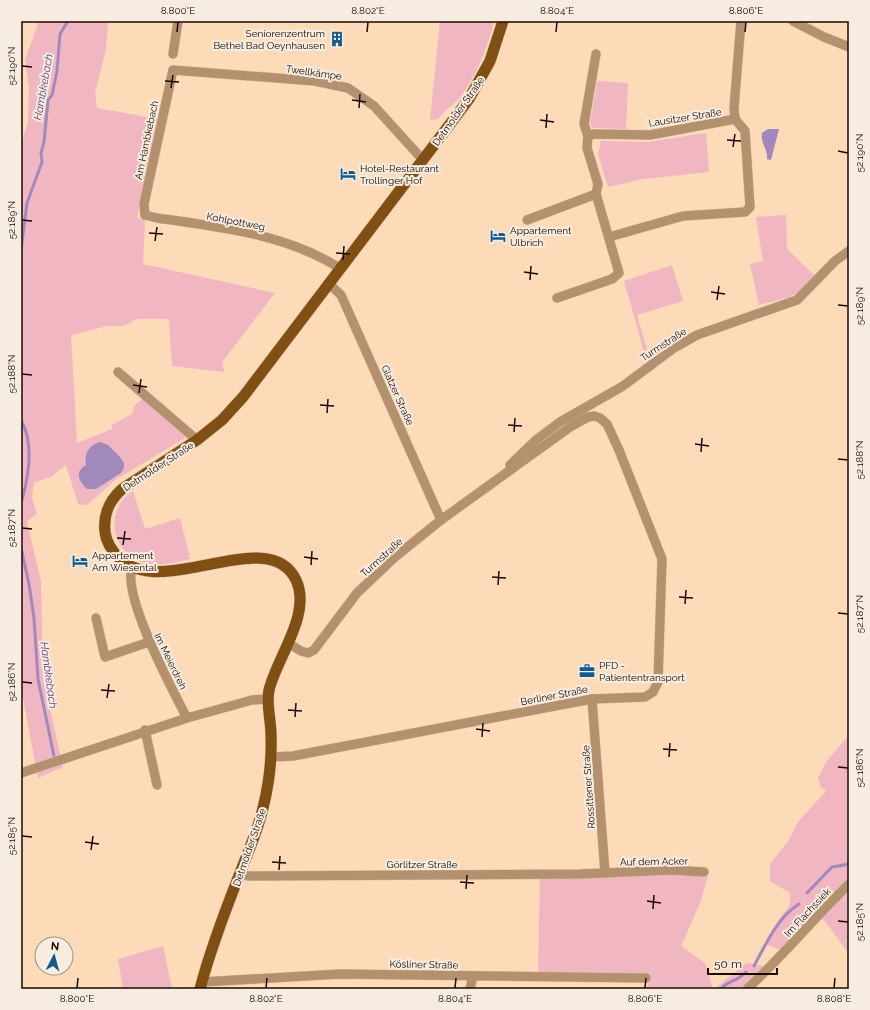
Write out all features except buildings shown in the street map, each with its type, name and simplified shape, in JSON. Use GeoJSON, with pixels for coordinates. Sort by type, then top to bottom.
{"type":"FeatureCollection","features":[{"type":"Feature","properties":{"kind":"main road","name":"Detmolder Straße"},"geometry":{"type":"LineString","coordinates":[[201,985],[263,810],[271,757],[268,699],[269,690],[297,618],[300,601],[299,590],[291,571],[281,564],[268,559],[256,558],[162,573],[132,567],[118,557],[108,543],[104,525],[105,514],[114,496],[122,489],[197,440],[222,420],[243,397],[462,109],[483,76],[490,61],[503,21]]}},
{"type":"Feature","properties":{"kind":"street"},"geometry":{"type":"LineString","coordinates":[[173,54],[178,21]]}},
{"type":"Feature","properties":{"kind":"street","name":"Lausitzer Straße"},"geometry":{"type":"LineString","coordinates":[[588,136],[593,134],[650,135],[735,119],[734,108],[740,21]]}},
{"type":"Feature","properties":{"kind":"street"},"geometry":{"type":"LineString","coordinates":[[793,21],[824,37],[849,47]]}},
{"type":"Feature","properties":{"kind":"street"},"geometry":{"type":"LineString","coordinates":[[557,298],[612,279],[619,273],[596,194],[598,184],[587,148],[588,136],[584,124],[596,54]]}},
{"type":"Feature","properties":{"kind":"street","name":"Twellkämpe"},"geometry":{"type":"LineString","coordinates":[[173,70],[315,81],[348,88],[374,106],[423,160]]}},
{"type":"Feature","properties":{"kind":"street","name":"Am Hambkebach"},"geometry":{"type":"LineString","coordinates":[[145,215],[144,204],[173,70]]}},
{"type":"Feature","properties":{"kind":"street"},"geometry":{"type":"LineString","coordinates":[[609,237],[683,216],[745,212],[750,207],[745,131],[735,119]]}},
{"type":"Feature","properties":{"kind":"street"},"geometry":{"type":"LineString","coordinates":[[527,220],[596,194]]}},
{"type":"Feature","properties":{"kind":"street","name":"Kohlpottweg"},"geometry":{"type":"LineString","coordinates":[[145,215],[258,235],[323,258],[341,269]]}},
{"type":"Feature","properties":{"kind":"street","name":"Turmstraße"},"geometry":{"type":"LineString","coordinates":[[500,478],[512,462],[536,440],[560,422],[623,386],[674,348],[697,335],[796,300],[835,261],[849,251]]}},
{"type":"Feature","properties":{"kind":"street","name":"Glatzer Straße"},"geometry":{"type":"LineString","coordinates":[[329,284],[341,295],[441,520]]}},
{"type":"Feature","properties":{"kind":"street"},"geometry":{"type":"LineString","coordinates":[[118,372],[197,440]]}},
{"type":"Feature","properties":{"kind":"street","name":"Turmstraße"},"geometry":{"type":"LineString","coordinates":[[288,643],[308,653],[314,650],[357,594],[396,556],[441,520],[535,451],[588,417],[594,416],[603,420]]}},
{"type":"Feature","properties":{"kind":"street","name":"Berliner Straße"},"geometry":{"type":"LineString","coordinates":[[271,757],[293,756],[592,699],[645,697],[653,692],[658,682],[662,608],[662,559],[620,450],[603,420]]}},
{"type":"Feature","properties":{"kind":"street","name":"Im Meierdreh"},"geometry":{"type":"LineString","coordinates":[[132,567],[130,581],[149,642],[187,718]]}},
{"type":"Feature","properties":{"kind":"street"},"geometry":{"type":"LineString","coordinates":[[96,618],[105,659],[149,642]]}},
{"type":"Feature","properties":{"kind":"street"},"geometry":{"type":"LineString","coordinates":[[21,773],[145,730],[252,700],[268,699]]}},
{"type":"Feature","properties":{"kind":"street","name":"Rossittener Straße"},"geometry":{"type":"LineString","coordinates":[[592,699],[605,873]]}},
{"type":"Feature","properties":{"kind":"street"},"geometry":{"type":"LineString","coordinates":[[145,730],[158,785]]}},
{"type":"Feature","properties":{"kind":"street","name":"Auf dem Acker"},"geometry":{"type":"LineString","coordinates":[[605,873],[672,870],[704,872]]}},
{"type":"Feature","properties":{"kind":"street","name":"Görlitzer Straße"},"geometry":{"type":"LineString","coordinates":[[240,874],[248,876],[605,873]]}},
{"type":"Feature","properties":{"kind":"street","name":"Im Flachssiek"},"geometry":{"type":"LineString","coordinates":[[747,989],[785,952],[820,912],[849,884]]}},
{"type":"Feature","properties":{"kind":"street","name":"Kösliner Straße"},"geometry":{"type":"LineString","coordinates":[[201,985],[340,974],[646,978]]}},
{"type":"Feature","properties":{"kind":"street"},"geometry":{"type":"LineString","coordinates":[[470,989],[473,976]]}},
{"type":"Feature","properties":{"kind":"shaded area"},"geometry":{"type":"Polygon","coordinates":[[[39,21],[108,21],[106,49],[95,93],[97,108],[158,119],[137,218],[145,220],[143,264],[275,293],[222,362],[225,372],[172,366],[169,319],[137,319],[124,326],[107,326],[71,335],[77,443],[112,429],[112,425],[132,414],[135,405],[144,398],[181,431],[185,438],[115,480],[87,505],[78,504],[66,465],[52,476],[34,483],[32,498],[37,513],[27,522],[41,581],[43,679],[63,767],[38,778],[21,687],[21,145],[28,122],[29,87],[25,60],[39,21]]]}},
{"type":"Feature","properties":{"kind":"shaded area"},"geometry":{"type":"Polygon","coordinates":[[[440,21],[494,21],[489,40],[481,60],[462,95],[438,119],[430,120],[440,21]]]}},
{"type":"Feature","properties":{"kind":"shaded area"},"geometry":{"type":"Polygon","coordinates":[[[597,81],[628,83],[626,129],[593,128],[590,123],[597,81]]]}},
{"type":"Feature","properties":{"kind":"shaded area"},"geometry":{"type":"Polygon","coordinates":[[[768,129],[779,129],[771,160],[767,159],[762,137],[762,133],[768,129]]]}},
{"type":"Feature","properties":{"kind":"shaded area"},"geometry":{"type":"Polygon","coordinates":[[[706,133],[709,172],[643,179],[608,187],[598,154],[601,141],[648,142],[706,133]]]}},
{"type":"Feature","properties":{"kind":"shaded area"},"geometry":{"type":"Polygon","coordinates":[[[786,215],[787,249],[815,276],[801,291],[790,297],[759,305],[750,264],[763,261],[756,217],[786,215]]]}},
{"type":"Feature","properties":{"kind":"shaded area"},"geometry":{"type":"Polygon","coordinates":[[[672,265],[683,301],[637,315],[650,360],[647,362],[624,281],[672,265]]]}},
{"type":"Feature","properties":{"kind":"shaded area"},"geometry":{"type":"Polygon","coordinates":[[[100,442],[108,445],[120,457],[124,463],[124,468],[121,473],[96,489],[87,489],[80,480],[79,474],[82,468],[86,465],[88,450],[96,443],[100,442]]]}},
{"type":"Feature","properties":{"kind":"shaded area"},"geometry":{"type":"Polygon","coordinates":[[[133,491],[145,529],[180,518],[190,559],[170,563],[150,564],[137,560],[127,553],[120,544],[116,533],[115,522],[117,510],[123,500],[133,491]]]}},
{"type":"Feature","properties":{"kind":"shaded area"},"geometry":{"type":"Polygon","coordinates":[[[849,735],[849,954],[825,921],[816,914],[785,951],[767,945],[779,919],[790,905],[790,893],[770,881],[770,864],[789,840],[798,822],[826,791],[821,787],[818,778],[827,761],[849,735]]]}},
{"type":"Feature","properties":{"kind":"shaded area"},"geometry":{"type":"Polygon","coordinates":[[[643,874],[708,876],[700,903],[681,946],[705,963],[713,989],[647,989],[650,976],[538,974],[540,878],[643,874]]]}},
{"type":"Feature","properties":{"kind":"shaded area"},"geometry":{"type":"Polygon","coordinates":[[[163,946],[172,989],[123,989],[118,959],[163,946]]]}},
{"type":"Feature","properties":{"kind":"shaded area"},"geometry":{"type":"Polygon","coordinates":[[[747,963],[770,967],[744,989],[714,989],[747,963]]]}},
{"type":"Feature","properties":{"kind":"waterway","name":"Hambkebach"},"geometry":{"type":"LineString","coordinates":[[21,250],[27,203],[42,162],[41,153],[44,142],[48,100],[52,95],[57,71],[60,34],[68,21]]}},
{"type":"Feature","properties":{"kind":"waterway","name":"Hambkebach"},"geometry":{"type":"LineString","coordinates":[[21,420],[28,439],[29,449],[27,480],[22,500]]}},
{"type":"Feature","properties":{"kind":"waterway","name":"Hambkebach"},"geometry":{"type":"LineString","coordinates":[[21,548],[29,584],[34,618],[38,679],[54,756]]}},
{"type":"Feature","properties":{"kind":"waterway"},"geometry":{"type":"LineString","coordinates":[[807,893],[832,867],[849,864]]}},
{"type":"Feature","properties":{"kind":"waterway"},"geometry":{"type":"LineString","coordinates":[[754,966],[778,924],[784,916],[799,904]]}},
{"type":"Feature","properties":{"kind":"waterway"},"geometry":{"type":"LineString","coordinates":[[721,989],[746,972]]}},
{"type":"Feature","properties":{"kind":"place","name":"Seniorenzentrum Bethel Bad Oeynhausen"},"geometry":{"type":"Point","coordinates":[337,39]}},
{"type":"Feature","properties":{"kind":"place","name":"Hotel-Restaurant Trollinger Hof"},"geometry":{"type":"Point","coordinates":[348,174]}},
{"type":"Feature","properties":{"kind":"place","name":"Appartement Ulbrich"},"geometry":{"type":"Point","coordinates":[498,236]}},
{"type":"Feature","properties":{"kind":"place","name":"Appartement Am Wiesental"},"geometry":{"type":"Point","coordinates":[80,561]}},
{"type":"Feature","properties":{"kind":"place","name":"PFD - Patiententransport"},"geometry":{"type":"Point","coordinates":[587,671]}}]}
